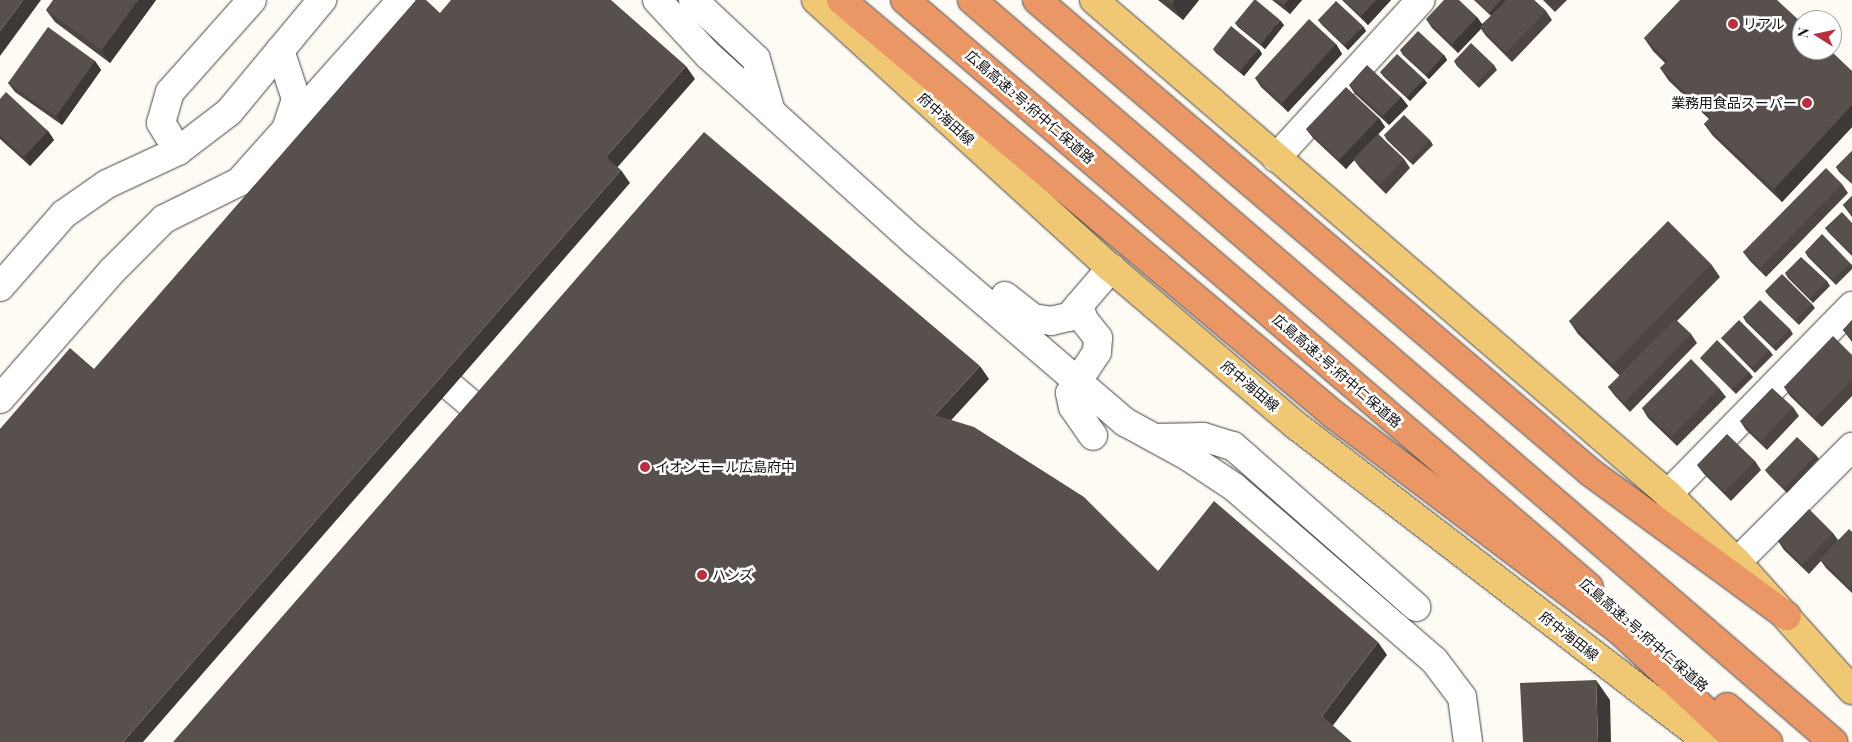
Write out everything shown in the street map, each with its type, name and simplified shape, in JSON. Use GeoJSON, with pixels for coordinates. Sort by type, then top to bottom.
{"type":"FeatureCollection","features":[{"type":"Feature","properties":{"kind":"highway"},"geometry":{"type":"LineString","coordinates":[[841,0],[1333,414],[1620,631],[1739,742]]}},
{"type":"Feature","properties":{"kind":"highway","name":"広島高速2号;府中仁保道路"},"geometry":{"type":"LineString","coordinates":[[905,0],[1768,742]]}},
{"type":"Feature","properties":{"kind":"highway"},"geometry":{"type":"LineString","coordinates":[[972,0],[1833,742]]}},
{"type":"Feature","properties":{"kind":"highway"},"geometry":{"type":"LineString","coordinates":[[1037,0],[1590,472],[1787,616]]}},
{"type":"Feature","properties":{"kind":"main road","name":"府中海田線"},"geometry":{"type":"LineString","coordinates":[[816,0],[1111,268],[1298,427],[1708,742]]}},
{"type":"Feature","properties":{"kind":"main road"},"geometry":{"type":"LineString","coordinates":[[1094,0],[1668,494],[1737,562],[1852,690]]}},
{"type":"Feature","properties":{"kind":"street"},"geometry":{"type":"LineString","coordinates":[[0,287],[64,214],[107,184],[178,151],[229,112],[322,0]]}},
{"type":"Feature","properties":{"kind":"street"},"geometry":{"type":"LineString","coordinates":[[0,399],[112,271],[164,219],[238,182],[402,0]]}},
{"type":"Feature","properties":{"kind":"street"},"geometry":{"type":"LineString","coordinates":[[657,0],[708,55],[944,266],[1075,380],[1125,422],[1155,438],[1234,487],[1434,660],[1462,698],[1468,742]]}},
{"type":"Feature","properties":{"kind":"street"},"geometry":{"type":"LineString","coordinates":[[693,0],[756,59],[771,112]]}},
{"type":"Feature","properties":{"kind":"street"},"geometry":{"type":"LineString","coordinates":[[1276,158],[1421,0]]}},
{"type":"Feature","properties":{"kind":"street"},"geometry":{"type":"LineString","coordinates":[[178,151],[161,123],[170,92],[239,4]]}},
{"type":"Feature","properties":{"kind":"street"},"geometry":{"type":"LineString","coordinates":[[280,50],[296,99],[287,129]]}},
{"type":"Feature","properties":{"kind":"street"},"geometry":{"type":"LineString","coordinates":[[944,266],[986,280],[1033,318],[1051,322],[1069,317],[1111,268]]}},
{"type":"Feature","properties":{"kind":"street"},"geometry":{"type":"LineString","coordinates":[[1079,305],[1084,320],[1098,338],[1097,352],[1075,380],[1070,393],[1073,407],[1093,436]]}},
{"type":"Feature","properties":{"kind":"street"},"geometry":{"type":"LineString","coordinates":[[1668,494],[1852,306]]}},
{"type":"Feature","properties":{"kind":"street"},"geometry":{"type":"LineString","coordinates":[[402,382],[429,351],[506,437]]}},
{"type":"Feature","properties":{"kind":"street"},"geometry":{"type":"LineString","coordinates":[[1155,438],[1203,437],[1233,446],[1416,607]]}},
{"type":"Feature","properties":{"kind":"street"},"geometry":{"type":"LineString","coordinates":[[1737,562],[1852,447]]}},
{"type":"Feature","properties":{"kind":"building"},"geometry":{"type":"Polygon","coordinates":[[[0,0],[23,0],[0,31],[0,0]]]}},
{"type":"Feature","properties":{"kind":"building"},"geometry":{"type":"Polygon","coordinates":[[[53,0],[138,0],[102,50],[46,10],[53,0]]]}},
{"type":"Feature","properties":{"kind":"building"},"geometry":{"type":"Polygon","coordinates":[[[416,0],[426,0],[440,13],[451,0],[611,0],[686,66],[606,157],[621,170],[123,742],[0,742],[0,429],[70,348],[94,369],[416,0]]]}},
{"type":"Feature","properties":{"kind":"building"},"geometry":{"type":"Polygon","coordinates":[[[1167,0],[1175,0],[1172,4],[1167,0]]]}},
{"type":"Feature","properties":{"kind":"building"},"geometry":{"type":"Polygon","coordinates":[[[1254,0],[1280,20],[1261,44],[1235,23],[1254,0]]]}},
{"type":"Feature","properties":{"kind":"building"},"geometry":{"type":"Polygon","coordinates":[[[1277,0],[1288,0],[1284,5],[1277,0]]]}},
{"type":"Feature","properties":{"kind":"building"},"geometry":{"type":"Polygon","coordinates":[[[1344,0],[1376,0],[1361,16],[1344,0]]]}},
{"type":"Feature","properties":{"kind":"building"},"geometry":{"type":"Polygon","coordinates":[[[1444,0],[1459,0],[1477,17],[1452,44],[1426,19],[1444,0]]]}},
{"type":"Feature","properties":{"kind":"building"},"geometry":{"type":"Polygon","coordinates":[[[1476,0],[1501,0],[1489,13],[1476,0]]]}},
{"type":"Feature","properties":{"kind":"building"},"geometry":{"type":"Polygon","coordinates":[[[1506,0],[1534,0],[1546,11],[1506,53],[1480,27],[1506,0]]]}},
{"type":"Feature","properties":{"kind":"building"},"geometry":{"type":"Polygon","coordinates":[[[1680,0],[1777,0],[1792,14],[1792,60],[1840,60],[1852,71],[1852,105],[1774,189],[1704,124],[1711,117],[1660,68],[1668,61],[1644,38],[1680,0]]]}},
{"type":"Feature","properties":{"kind":"building"},"geometry":{"type":"Polygon","coordinates":[[[1336,1],[1363,26],[1345,45],[1318,20],[1336,1]]]}},
{"type":"Feature","properties":{"kind":"building"},"geometry":{"type":"Polygon","coordinates":[[[1309,19],[1336,44],[1282,103],[1255,78],[1309,19]]]}},
{"type":"Feature","properties":{"kind":"building"},"geometry":{"type":"Polygon","coordinates":[[[1231,26],[1259,49],[1240,71],[1213,49],[1231,26]]]}},
{"type":"Feature","properties":{"kind":"building"},"geometry":{"type":"Polygon","coordinates":[[[48,27],[95,61],[56,116],[8,83],[48,27]]]}},
{"type":"Feature","properties":{"kind":"building"},"geometry":{"type":"Polygon","coordinates":[[[1418,31],[1444,55],[1426,75],[1400,50],[1418,31]]]}},
{"type":"Feature","properties":{"kind":"building"},"geometry":{"type":"Polygon","coordinates":[[[1471,43],[1494,65],[1476,84],[1454,61],[1471,43]]]}},
{"type":"Feature","properties":{"kind":"building"},"geometry":{"type":"Polygon","coordinates":[[[1397,54],[1424,79],[1407,97],[1380,72],[1397,54]]]}},
{"type":"Feature","properties":{"kind":"building"},"geometry":{"type":"Polygon","coordinates":[[[1367,65],[1401,97],[1383,116],[1349,85],[1367,65]]]}},
{"type":"Feature","properties":{"kind":"building"},"geometry":{"type":"Polygon","coordinates":[[[1346,87],[1379,118],[1339,160],[1306,129],[1346,87]]]}},
{"type":"Feature","properties":{"kind":"building"},"geometry":{"type":"Polygon","coordinates":[[[6,92],[48,131],[24,157],[0,135],[0,99],[6,92]]]}},
{"type":"Feature","properties":{"kind":"building"},"geometry":{"type":"Polygon","coordinates":[[[1404,115],[1430,140],[1410,161],[1384,135],[1404,115]]]}},
{"type":"Feature","properties":{"kind":"building"},"geometry":{"type":"Polygon","coordinates":[[[704,132],[980,366],[935,415],[974,427],[1084,497],[1158,571],[1214,501],[1378,642],[1322,716],[1352,742],[173,742],[704,132]]]}},
{"type":"Feature","properties":{"kind":"building"},"geometry":{"type":"Polygon","coordinates":[[[1378,134],[1404,159],[1380,185],[1353,159],[1378,134]]]}},
{"type":"Feature","properties":{"kind":"building"},"geometry":{"type":"Polygon","coordinates":[[[1852,151],[1852,183],[1836,167],[1852,151]]]}},
{"type":"Feature","properties":{"kind":"building"},"geometry":{"type":"Polygon","coordinates":[[[1826,168],[1842,184],[1760,268],[1743,252],[1826,168]]]}},
{"type":"Feature","properties":{"kind":"building"},"geometry":{"type":"Polygon","coordinates":[[[1852,196],[1852,214],[1843,205],[1852,196]]]}},
{"type":"Feature","properties":{"kind":"building"},"geometry":{"type":"Polygon","coordinates":[[[1842,212],[1852,223],[1852,254],[1825,228],[1842,212]]]}},
{"type":"Feature","properties":{"kind":"building"},"geometry":{"type":"Polygon","coordinates":[[[1668,221],[1711,264],[1613,365],[1569,321],[1668,221]]]}},
{"type":"Feature","properties":{"kind":"building"},"geometry":{"type":"Polygon","coordinates":[[[1822,234],[1850,263],[1833,280],[1805,252],[1822,234]]]}},
{"type":"Feature","properties":{"kind":"building"},"geometry":{"type":"Polygon","coordinates":[[[1801,257],[1827,281],[1810,298],[1785,273],[1801,257]]]}},
{"type":"Feature","properties":{"kind":"building"},"geometry":{"type":"Polygon","coordinates":[[[1782,274],[1812,304],[1795,320],[1765,291],[1782,274]]]}},
{"type":"Feature","properties":{"kind":"building"},"geometry":{"type":"Polygon","coordinates":[[[1760,300],[1790,329],[1773,346],[1743,317],[1760,300]]]}},
{"type":"Feature","properties":{"kind":"building"},"geometry":{"type":"Polygon","coordinates":[[[1675,319],[1691,334],[1624,403],[1608,387],[1675,319]]]}},
{"type":"Feature","properties":{"kind":"building"},"geometry":{"type":"Polygon","coordinates":[[[1739,320],[1769,350],[1752,368],[1721,338],[1739,320]]]}},
{"type":"Feature","properties":{"kind":"building"},"geometry":{"type":"Polygon","coordinates":[[[1852,320],[1852,339],[1843,330],[1852,320]]]}},
{"type":"Feature","properties":{"kind":"building"},"geometry":{"type":"Polygon","coordinates":[[[1833,336],[1852,355],[1852,380],[1815,418],[1784,387],[1833,336]]]}},
{"type":"Feature","properties":{"kind":"building"},"geometry":{"type":"Polygon","coordinates":[[[1717,340],[1749,372],[1732,389],[1700,358],[1717,340]]]}},
{"type":"Feature","properties":{"kind":"building"},"geometry":{"type":"Polygon","coordinates":[[[1691,359],[1719,388],[1671,437],[1642,408],[1691,359]]]}},
{"type":"Feature","properties":{"kind":"building"},"geometry":{"type":"Polygon","coordinates":[[[1772,388],[1793,407],[1761,441],[1740,421],[1772,388]]]}},
{"type":"Feature","properties":{"kind":"building"},"geometry":{"type":"Polygon","coordinates":[[[1727,434],[1755,461],[1725,492],[1697,465],[1727,434]]]}},
{"type":"Feature","properties":{"kind":"building"},"geometry":{"type":"Polygon","coordinates":[[[1797,437],[1816,455],[1784,488],[1765,470],[1797,437]]]}},
{"type":"Feature","properties":{"kind":"building"},"geometry":{"type":"Polygon","coordinates":[[[1809,509],[1833,533],[1802,565],[1778,541],[1809,509]]]}},
{"type":"Feature","properties":{"kind":"building"},"geometry":{"type":"Polygon","coordinates":[[[1849,529],[1852,532],[1852,585],[1850,588],[1820,559],[1849,529]]]}},
{"type":"Feature","properties":{"kind":"building"},"geometry":{"type":"Polygon","coordinates":[[[1596,680],[1598,742],[1523,742],[1520,683],[1596,680]]]}},
{"type":"Feature","properties":{"kind":"place","name":"リアル"},"geometry":{"type":"Point","coordinates":[1733,24]}},
{"type":"Feature","properties":{"kind":"place","name":"業務用食品スーパー"},"geometry":{"type":"Point","coordinates":[1807,103]}},
{"type":"Feature","properties":{"kind":"place","name":"イオンモール広島府中"},"geometry":{"type":"Point","coordinates":[645,467]}},
{"type":"Feature","properties":{"kind":"place","name":"ハンズ"},"geometry":{"type":"Point","coordinates":[702,575]}}]}
